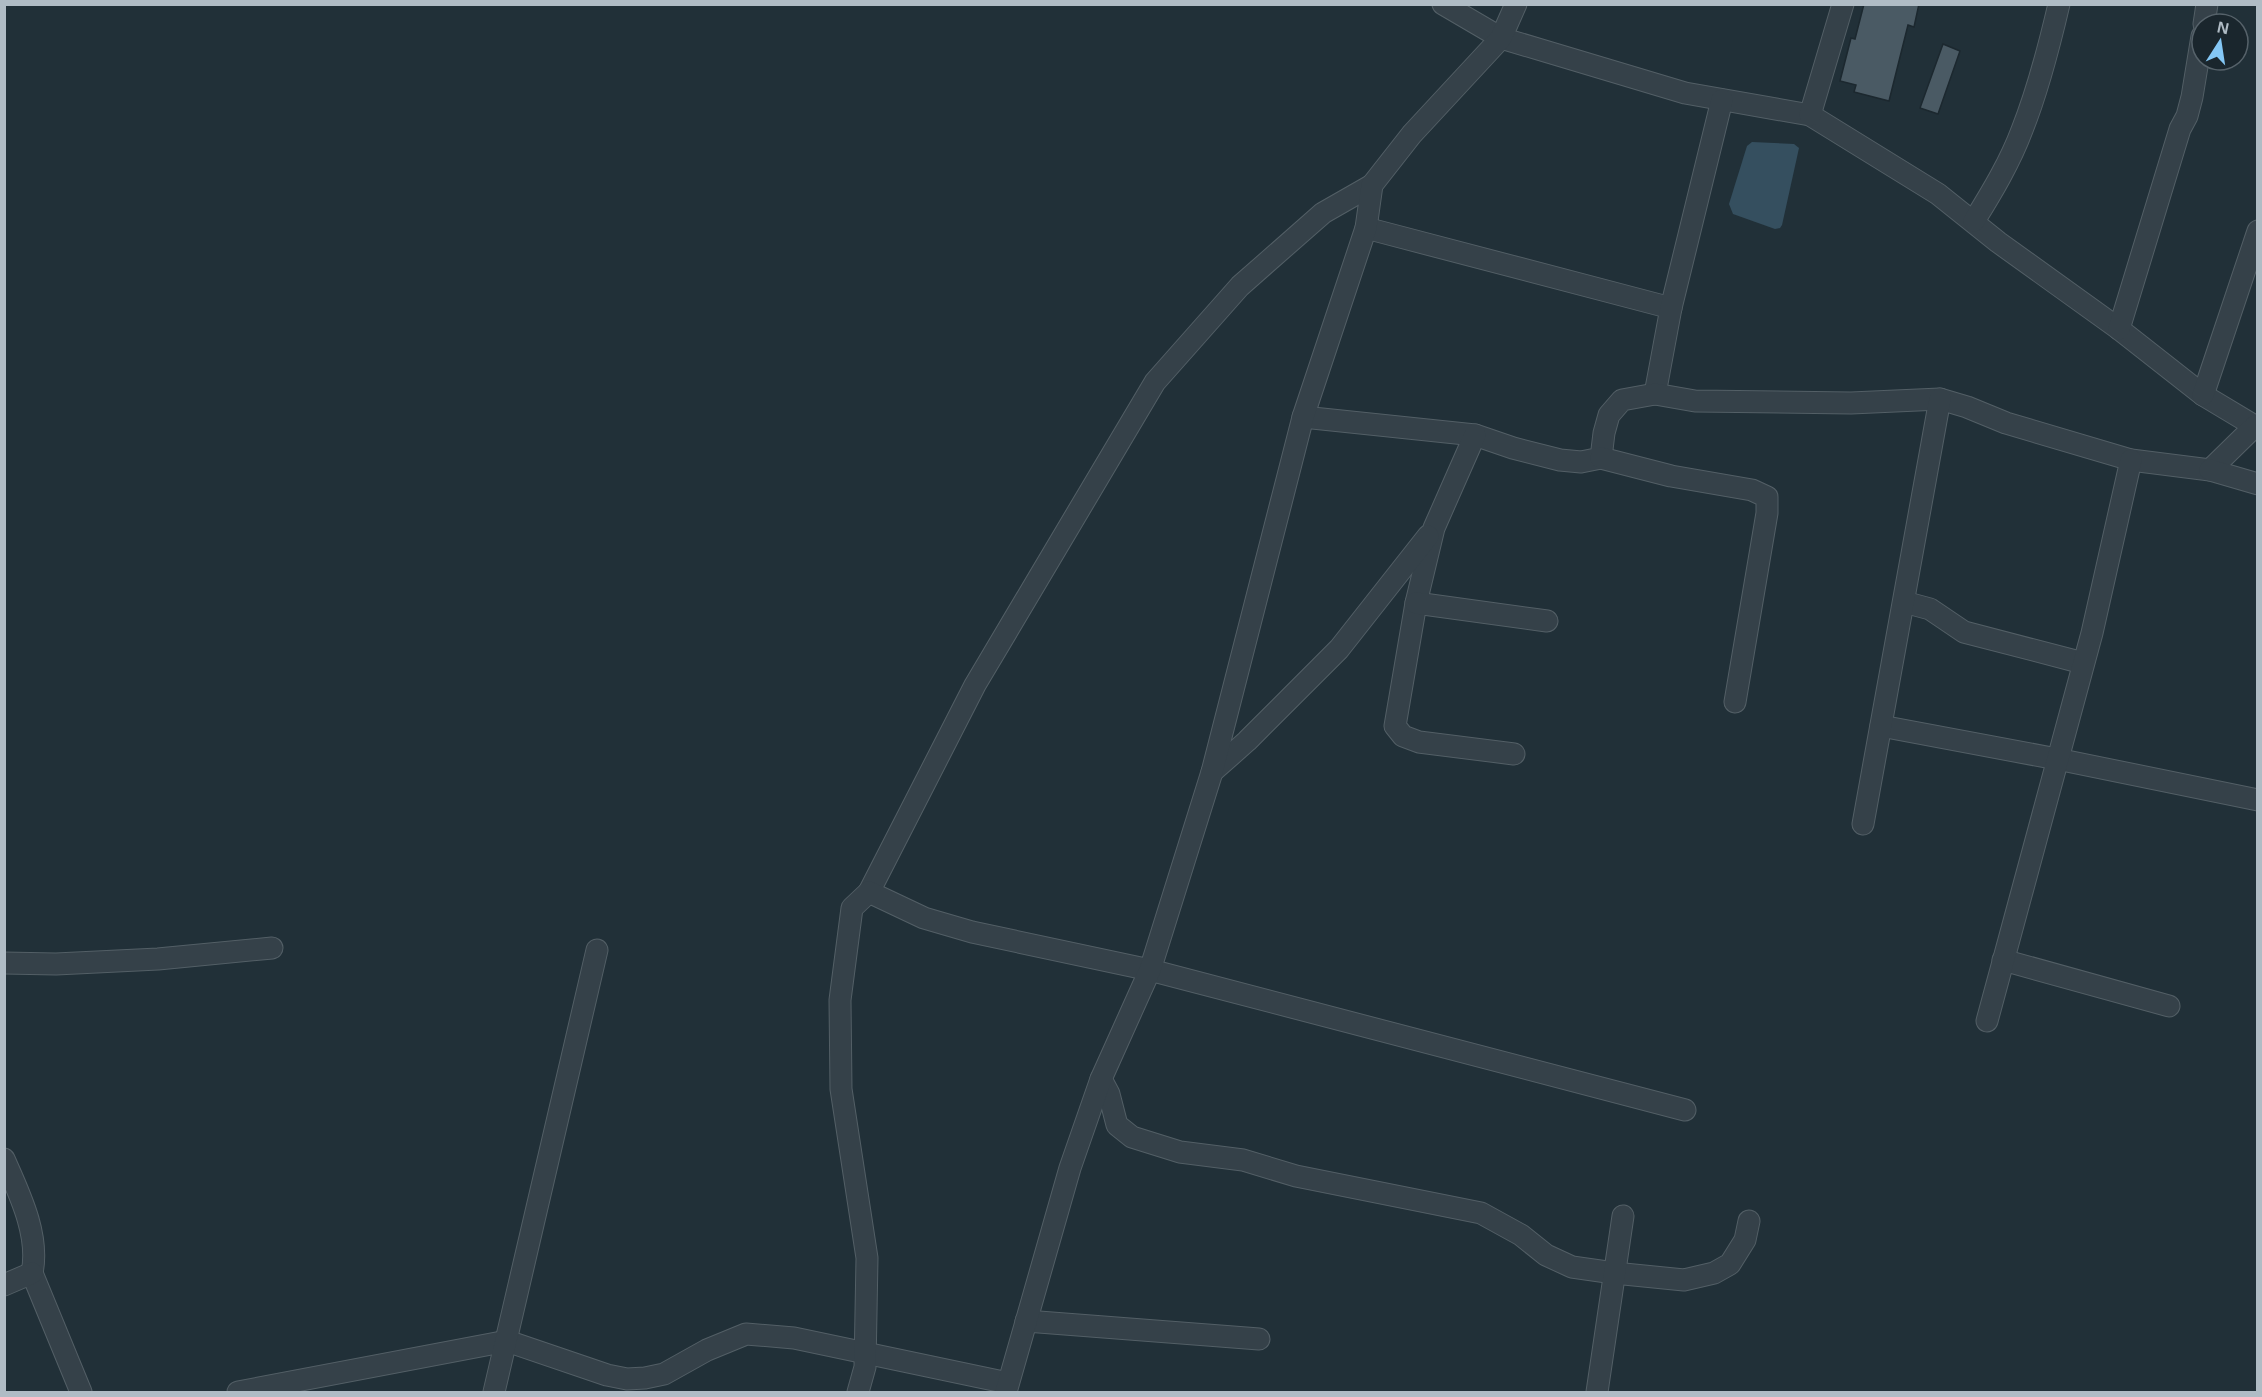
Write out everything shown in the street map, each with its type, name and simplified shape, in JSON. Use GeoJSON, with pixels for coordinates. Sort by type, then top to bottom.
{"type":"FeatureCollection","features":[{"type":"Feature","properties":{"kind":"street"},"geometry":{"type":"LineString","coordinates":[[1443,4],[1502,38],[1685,93],[1810,115],[1938,194],[1998,242],[2119,329],[2203,395],[2256,427],[2210,470]]}},
{"type":"Feature","properties":{"kind":"street"},"geometry":{"type":"LineString","coordinates":[[858,1392],[865,1367],[867,1258],[841,1089],[840,1000],[852,908],[869,892],[975,685],[1155,382],[1239,286],[1323,213],[1372,185],[1412,134],[1502,38],[1516,4]]}},
{"type":"Feature","properties":{"kind":"street"},"geometry":{"type":"LineString","coordinates":[[1810,115],[1843,4]]}},
{"type":"Feature","properties":{"kind":"street"},"geometry":{"type":"LineString","coordinates":[[1974,221],[1991,193],[2022,131],[2050,43],[2059,4]]}},
{"type":"Feature","properties":{"kind":"street"},"geometry":{"type":"LineString","coordinates":[[2119,329],[2180,129],[2187,116],[2195,72]]}},
{"type":"Feature","properties":{"kind":"street"},"geometry":{"type":"LineString","coordinates":[[1654,394],[1671,308],[1722,100]]}},
{"type":"Feature","properties":{"kind":"street"},"geometry":{"type":"LineString","coordinates":[[238,1392],[507,1341],[607,1375],[627,1379],[645,1378],[664,1374],[707,1350],[746,1334],[794,1338],[1007,1388],[1070,1168],[1101,1079],[1150,970],[1212,772],[1303,417],[1366,228],[1372,185]]}},
{"type":"Feature","properties":{"kind":"street"},"geometry":{"type":"LineString","coordinates":[[1366,228],[1671,308]]}},
{"type":"Feature","properties":{"kind":"street"},"geometry":{"type":"LineString","coordinates":[[2203,395],[2258,231]]}},
{"type":"Feature","properties":{"kind":"street"},"geometry":{"type":"LineString","coordinates":[[1601,458],[1604,433],[1610,415],[1622,400],[1654,394],[1695,401],[1851,403],[1940,399],[2006,423],[2132,460],[2210,470],[2258,484]]}},
{"type":"Feature","properties":{"kind":"street"},"geometry":{"type":"LineString","coordinates":[[1863,824],[1940,399]]}},
{"type":"Feature","properties":{"kind":"street"},"geometry":{"type":"LineString","coordinates":[[1303,417],[1475,435],[1560,460],[1581,462],[1601,458],[1671,476],[1752,490],[1767,497],[1767,513],[1735,702]]}},
{"type":"Feature","properties":{"kind":"street"},"geometry":{"type":"LineString","coordinates":[[1475,435],[1434,528],[1416,603],[1395,726],[1403,736],[1419,742],[1514,754]]}},
{"type":"Feature","properties":{"kind":"street"},"geometry":{"type":"LineString","coordinates":[[1987,1021],[2084,663],[2132,460]]}},
{"type":"Feature","properties":{"kind":"street"},"geometry":{"type":"LineString","coordinates":[[1212,772],[1247,741],[1339,649],[1434,528]]}},
{"type":"Feature","properties":{"kind":"street"},"geometry":{"type":"LineString","coordinates":[[1904,602],[1930,609],[1964,632],[2084,663]]}},
{"type":"Feature","properties":{"kind":"street"},"geometry":{"type":"LineString","coordinates":[[1416,603],[1547,621]]}},
{"type":"Feature","properties":{"kind":"street"},"geometry":{"type":"LineString","coordinates":[[1881,726],[2258,800]]}},
{"type":"Feature","properties":{"kind":"street"},"geometry":{"type":"LineString","coordinates":[[869,892],[924,918],[972,932],[1150,970],[1685,1110]]}},
{"type":"Feature","properties":{"kind":"street"},"geometry":{"type":"LineString","coordinates":[[4,963],[56,964],[146,959],[272,948]]}},
{"type":"Feature","properties":{"kind":"street"},"geometry":{"type":"LineString","coordinates":[[494,1392],[597,950]]}},
{"type":"Feature","properties":{"kind":"street"},"geometry":{"type":"LineString","coordinates":[[2003,960],[2169,1006]]}},
{"type":"Feature","properties":{"kind":"street"},"geometry":{"type":"LineString","coordinates":[[1101,1079],[1109,1094],[1117,1125],[1132,1137],[1180,1152],[1243,1160],[1296,1176],[1481,1213],[1521,1235],[1546,1255],[1572,1267],[1614,1274],[1684,1280],[1714,1273],[1730,1264],[1745,1240],[1749,1221]]}},
{"type":"Feature","properties":{"kind":"street"},"geometry":{"type":"LineString","coordinates":[[4,1159],[27,1216],[34,1255],[32,1273],[81,1392]]}},
{"type":"Feature","properties":{"kind":"street"},"geometry":{"type":"LineString","coordinates":[[1597,1392],[1623,1216]]}},
{"type":"Feature","properties":{"kind":"street"},"geometry":{"type":"LineString","coordinates":[[4,1286],[32,1273]]}},
{"type":"Feature","properties":{"kind":"street"},"geometry":{"type":"LineString","coordinates":[[1026,1321],[1259,1339]]}},
{"type":"Feature","properties":{"kind":"water"},"geometry":{"type":"Polygon","coordinates":[[[1752,142],[1794,144],[1799,148],[1780,228],[1775,229],[1733,214],[1729,204],[1747,146],[1752,142]]]}},
{"type":"Feature","properties":{"kind":"building"},"geometry":{"type":"Polygon","coordinates":[[[1864,4],[1919,4],[1914,27],[1908,25],[1889,101],[1854,92],[1856,85],[1840,81],[1851,38],[1855,39],[1864,4]]]}},
{"type":"Feature","properties":{"kind":"building"},"geometry":{"type":"Polygon","coordinates":[[[1943,44],[1960,51],[1938,114],[1920,108],[1943,44]]]}}]}
